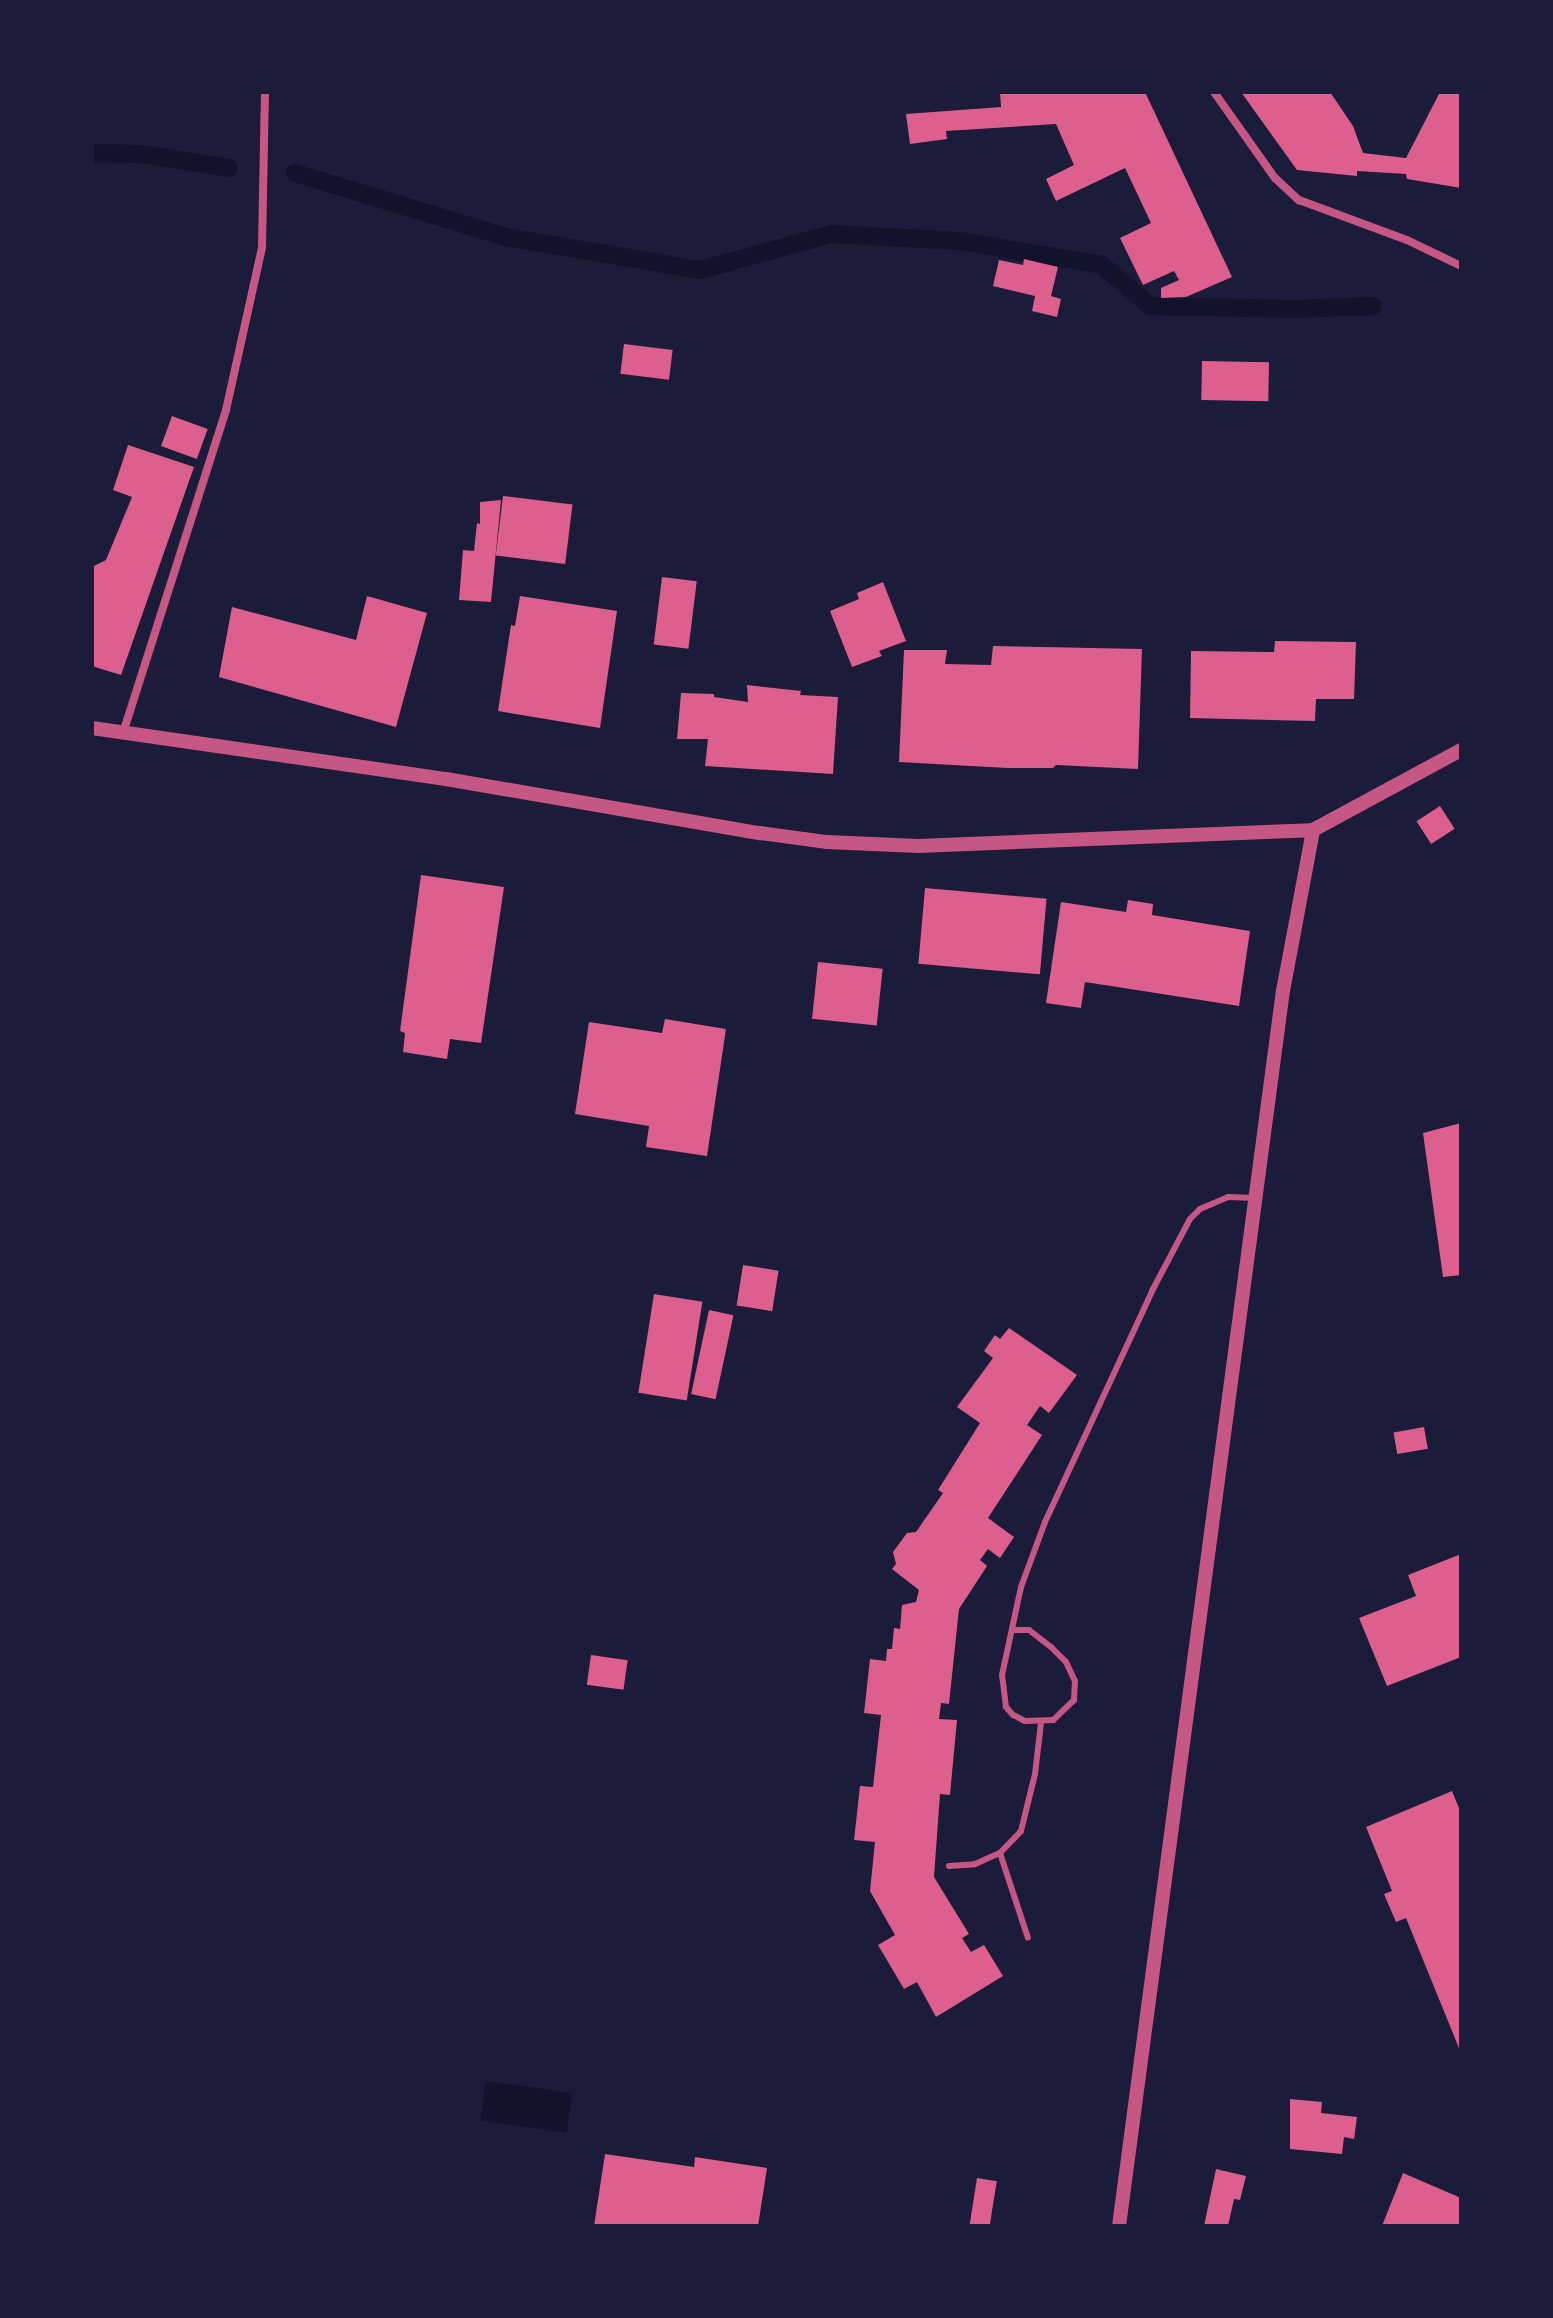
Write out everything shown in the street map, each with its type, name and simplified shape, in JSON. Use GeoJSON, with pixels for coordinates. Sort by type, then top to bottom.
{"type":"FeatureCollection","features":[{"type":"Feature","properties":{"kind":"street"},"geometry":{"type":"LineString","coordinates":[[122,733],[226,410],[262,247],[265,92]]}},
{"type":"Feature","properties":{"kind":"street"},"geometry":{"type":"LineString","coordinates":[[1214,92],[1275,178],[1299,200],[1407,240],[1461,266]]}},
{"type":"Feature","properties":{"kind":"street"},"geometry":{"type":"LineString","coordinates":[[92,728],[446,779],[827,842],[918,846],[1313,830],[1461,750]]}},
{"type":"Feature","properties":{"kind":"street"},"geometry":{"type":"LineString","coordinates":[[1119,2226],[1283,991],[1313,830]]}},
{"type":"Feature","properties":{"kind":"lane"},"geometry":{"type":"LineString","coordinates":[[1013,1630],[1029,1630],[1051,1647],[1066,1662],[1075,1681],[1074,1700],[1053,1720],[1041,1723],[1025,1721],[1006,1707],[1002,1675],[1021,1587],[1045,1522],[1145,1304],[1190,1219],[1200,1209],[1228,1197],[1257,1198]]}},
{"type":"Feature","properties":{"kind":"lane"},"geometry":{"type":"LineString","coordinates":[[949,1866],[975,1864],[1000,1853],[1021,1831],[1035,1774],[1041,1723]]}},
{"type":"Feature","properties":{"kind":"lane"},"geometry":{"type":"LineString","coordinates":[[1000,1853],[1028,1938]]}},
{"type":"Feature","properties":{"kind":"shaded area"},"geometry":{"type":"Polygon","coordinates":[[[486,2081],[572,2093],[567,2133],[480,2121],[486,2081]]]}},
{"type":"Feature","properties":{"kind":"building"},"geometry":{"type":"Polygon","coordinates":[[[1000,92],[1145,92],[1232,277],[1186,297],[1161,298],[1161,288],[1179,280],[1174,271],[1143,285],[1120,238],[1151,223],[1125,168],[1056,201],[1046,179],[1074,165],[1056,124],[946,131],[947,139],[910,144],[906,114],[1001,107],[1000,92]]]}},
{"type":"Feature","properties":{"kind":"building"},"geometry":{"type":"Polygon","coordinates":[[[1241,92],[1330,92],[1353,126],[1363,153],[1406,158],[1440,92],[1461,92],[1461,188],[1407,179],[1406,174],[1357,171],[1357,176],[1297,170],[1241,92]]]}},
{"type":"Feature","properties":{"kind":"building"},"geometry":{"type":"Polygon","coordinates":[[[1024,259],[1058,267],[1051,296],[1061,299],[1057,317],[1032,311],[1035,296],[993,286],[999,260],[1023,265],[1024,259]]]}},
{"type":"Feature","properties":{"kind":"building"},"geometry":{"type":"Polygon","coordinates":[[[624,344],[673,350],[669,380],[620,374],[624,344]]]}},
{"type":"Feature","properties":{"kind":"building"},"geometry":{"type":"Polygon","coordinates":[[[1202,361],[1269,362],[1268,401],[1201,400],[1202,361]]]}},
{"type":"Feature","properties":{"kind":"building"},"geometry":{"type":"Polygon","coordinates":[[[172,416],[208,429],[197,459],[161,446],[172,416]]]}},
{"type":"Feature","properties":{"kind":"building"},"geometry":{"type":"Polygon","coordinates":[[[128,445],[194,467],[121,675],[92,666],[92,567],[106,560],[132,497],[113,490],[128,445]]]}},
{"type":"Feature","properties":{"kind":"building"},"geometry":{"type":"Polygon","coordinates":[[[503,496],[572,505],[565,564],[496,556],[503,496]]]}},
{"type":"Feature","properties":{"kind":"building"},"geometry":{"type":"Polygon","coordinates":[[[501,500],[491,602],[459,600],[463,550],[474,551],[477,523],[480,524],[480,502],[501,500]]]}},
{"type":"Feature","properties":{"kind":"building"},"geometry":{"type":"Polygon","coordinates":[[[662,577],[697,581],[688,649],[654,644],[662,577]]]}},
{"type":"Feature","properties":{"kind":"building"},"geometry":{"type":"Polygon","coordinates":[[[883,582],[906,641],[879,651],[882,656],[852,667],[830,611],[859,599],[857,593],[883,582]]]}},
{"type":"Feature","properties":{"kind":"building"},"geometry":{"type":"Polygon","coordinates":[[[367,596],[427,613],[396,727],[219,677],[232,607],[356,640],[367,596]]]}},
{"type":"Feature","properties":{"kind":"building"},"geometry":{"type":"Polygon","coordinates":[[[520,596],[617,611],[600,728],[498,711],[511,625],[515,626],[520,596]]]}},
{"type":"Feature","properties":{"kind":"building"},"geometry":{"type":"Polygon","coordinates":[[[1275,641],[1356,642],[1354,699],[1316,699],[1315,721],[1190,718],[1191,651],[1274,652],[1275,641]]]}},
{"type":"Feature","properties":{"kind":"building"},"geometry":{"type":"Polygon","coordinates":[[[993,646],[1142,649],[1138,769],[1056,765],[1053,768],[1007,768],[899,762],[904,650],[947,650],[945,664],[991,665],[993,646]]]}},
{"type":"Feature","properties":{"kind":"building"},"geometry":{"type":"Polygon","coordinates":[[[747,685],[801,691],[800,695],[838,697],[833,774],[705,766],[708,739],[677,739],[681,693],[714,694],[714,697],[748,702],[747,685]]]}},
{"type":"Feature","properties":{"kind":"building"},"geometry":{"type":"Polygon","coordinates":[[[1440,806],[1455,829],[1431,844],[1417,821],[1440,806]]]}},
{"type":"Feature","properties":{"kind":"building"},"geometry":{"type":"Polygon","coordinates":[[[421,875],[504,887],[481,1043],[450,1039],[447,1059],[403,1052],[405,1033],[400,1031],[421,875]]]}},
{"type":"Feature","properties":{"kind":"building"},"geometry":{"type":"Polygon","coordinates":[[[925,888],[1047,899],[1040,974],[918,964],[925,888]]]}},
{"type":"Feature","properties":{"kind":"building"},"geometry":{"type":"Polygon","coordinates":[[[1128,900],[1153,904],[1152,915],[1250,931],[1239,1006],[1085,982],[1081,1008],[1046,1003],[1061,902],[1126,912],[1128,900]]]}},
{"type":"Feature","properties":{"kind":"building"},"geometry":{"type":"Polygon","coordinates":[[[818,962],[883,969],[877,1025],[812,1019],[818,962]]]}},
{"type":"Feature","properties":{"kind":"building"},"geometry":{"type":"Polygon","coordinates":[[[665,1019],[726,1029],[707,1156],[646,1147],[649,1126],[575,1114],[589,1022],[662,1033],[665,1019]]]}},
{"type":"Feature","properties":{"kind":"building"},"geometry":{"type":"Polygon","coordinates":[[[1461,1123],[1461,1275],[1443,1277],[1423,1133],[1461,1123]]]}},
{"type":"Feature","properties":{"kind":"building"},"geometry":{"type":"Polygon","coordinates":[[[743,1265],[779,1271],[772,1311],[737,1305],[743,1265]]]}},
{"type":"Feature","properties":{"kind":"building"},"geometry":{"type":"Polygon","coordinates":[[[654,1294],[702,1302],[687,1400],[638,1393],[654,1294]]]}},
{"type":"Feature","properties":{"kind":"building"},"geometry":{"type":"Polygon","coordinates":[[[709,1310],[733,1315],[716,1399],[691,1394],[709,1310]]]}},
{"type":"Feature","properties":{"kind":"building"},"geometry":{"type":"Polygon","coordinates":[[[1009,1328],[1077,1375],[1049,1413],[1040,1406],[1027,1425],[1042,1435],[988,1518],[1014,1537],[1000,1558],[988,1549],[980,1560],[987,1566],[959,1609],[949,1704],[941,1703],[939,1719],[957,1720],[950,1795],[940,1794],[934,1877],[969,1934],[962,1938],[971,1952],[984,1945],[1003,1976],[936,2017],[917,1982],[904,1989],[878,1945],[895,1935],[870,1891],[875,1842],[854,1840],[860,1786],[873,1787],[881,1715],[864,1713],[870,1659],[886,1661],[887,1649],[892,1649],[894,1628],[900,1629],[902,1605],[916,1602],[919,1590],[892,1569],[896,1564],[893,1552],[907,1533],[916,1532],[943,1493],[938,1490],[980,1423],[957,1407],[993,1358],[984,1351],[995,1335],[1000,1339],[1009,1328]]]}},
{"type":"Feature","properties":{"kind":"building"},"geometry":{"type":"Polygon","coordinates":[[[1424,1427],[1428,1449],[1397,1454],[1393,1432],[1424,1427]]]}},
{"type":"Feature","properties":{"kind":"building"},"geometry":{"type":"Polygon","coordinates":[[[1461,1554],[1461,1657],[1387,1686],[1359,1618],[1416,1596],[1408,1575],[1461,1554]]]}},
{"type":"Feature","properties":{"kind":"building"},"geometry":{"type":"Polygon","coordinates":[[[591,1655],[628,1660],[623,1690],[587,1685],[591,1655]]]}},
{"type":"Feature","properties":{"kind":"building"},"geometry":{"type":"Polygon","coordinates":[[[1452,1791],[1461,1813],[1461,2053],[1406,1918],[1396,1922],[1384,1894],[1392,1891],[1366,1827],[1452,1791]]]}},
{"type":"Feature","properties":{"kind":"building"},"geometry":{"type":"Polygon","coordinates":[[[1290,2099],[1322,2102],[1321,2113],[1357,2117],[1354,2139],[1344,2137],[1342,2154],[1290,2149],[1290,2099]]]}},
{"type":"Feature","properties":{"kind":"building"},"geometry":{"type":"Polygon","coordinates":[[[605,2154],[694,2167],[695,2157],[767,2168],[758,2226],[594,2226],[605,2154]]]}},
{"type":"Feature","properties":{"kind":"building"},"geometry":{"type":"Polygon","coordinates":[[[1216,2169],[1246,2176],[1240,2200],[1234,2199],[1228,2226],[1204,2226],[1216,2169]]]}},
{"type":"Feature","properties":{"kind":"building"},"geometry":{"type":"Polygon","coordinates":[[[1403,2173],[1461,2198],[1461,2226],[1382,2226],[1403,2173]]]}},
{"type":"Feature","properties":{"kind":"building"},"geometry":{"type":"Polygon","coordinates":[[[977,2178],[997,2181],[990,2226],[969,2226],[977,2178]]]}},
{"type":"Feature","properties":{"kind":"waterway"},"geometry":{"type":"LineString","coordinates":[[92,153],[141,154],[229,168]]}},
{"type":"Feature","properties":{"kind":"waterway"},"geometry":{"type":"LineString","coordinates":[[295,173],[505,237],[700,270],[832,234],[959,241],[1102,265],[1150,306],[1295,309],[1373,306]]}}]}
